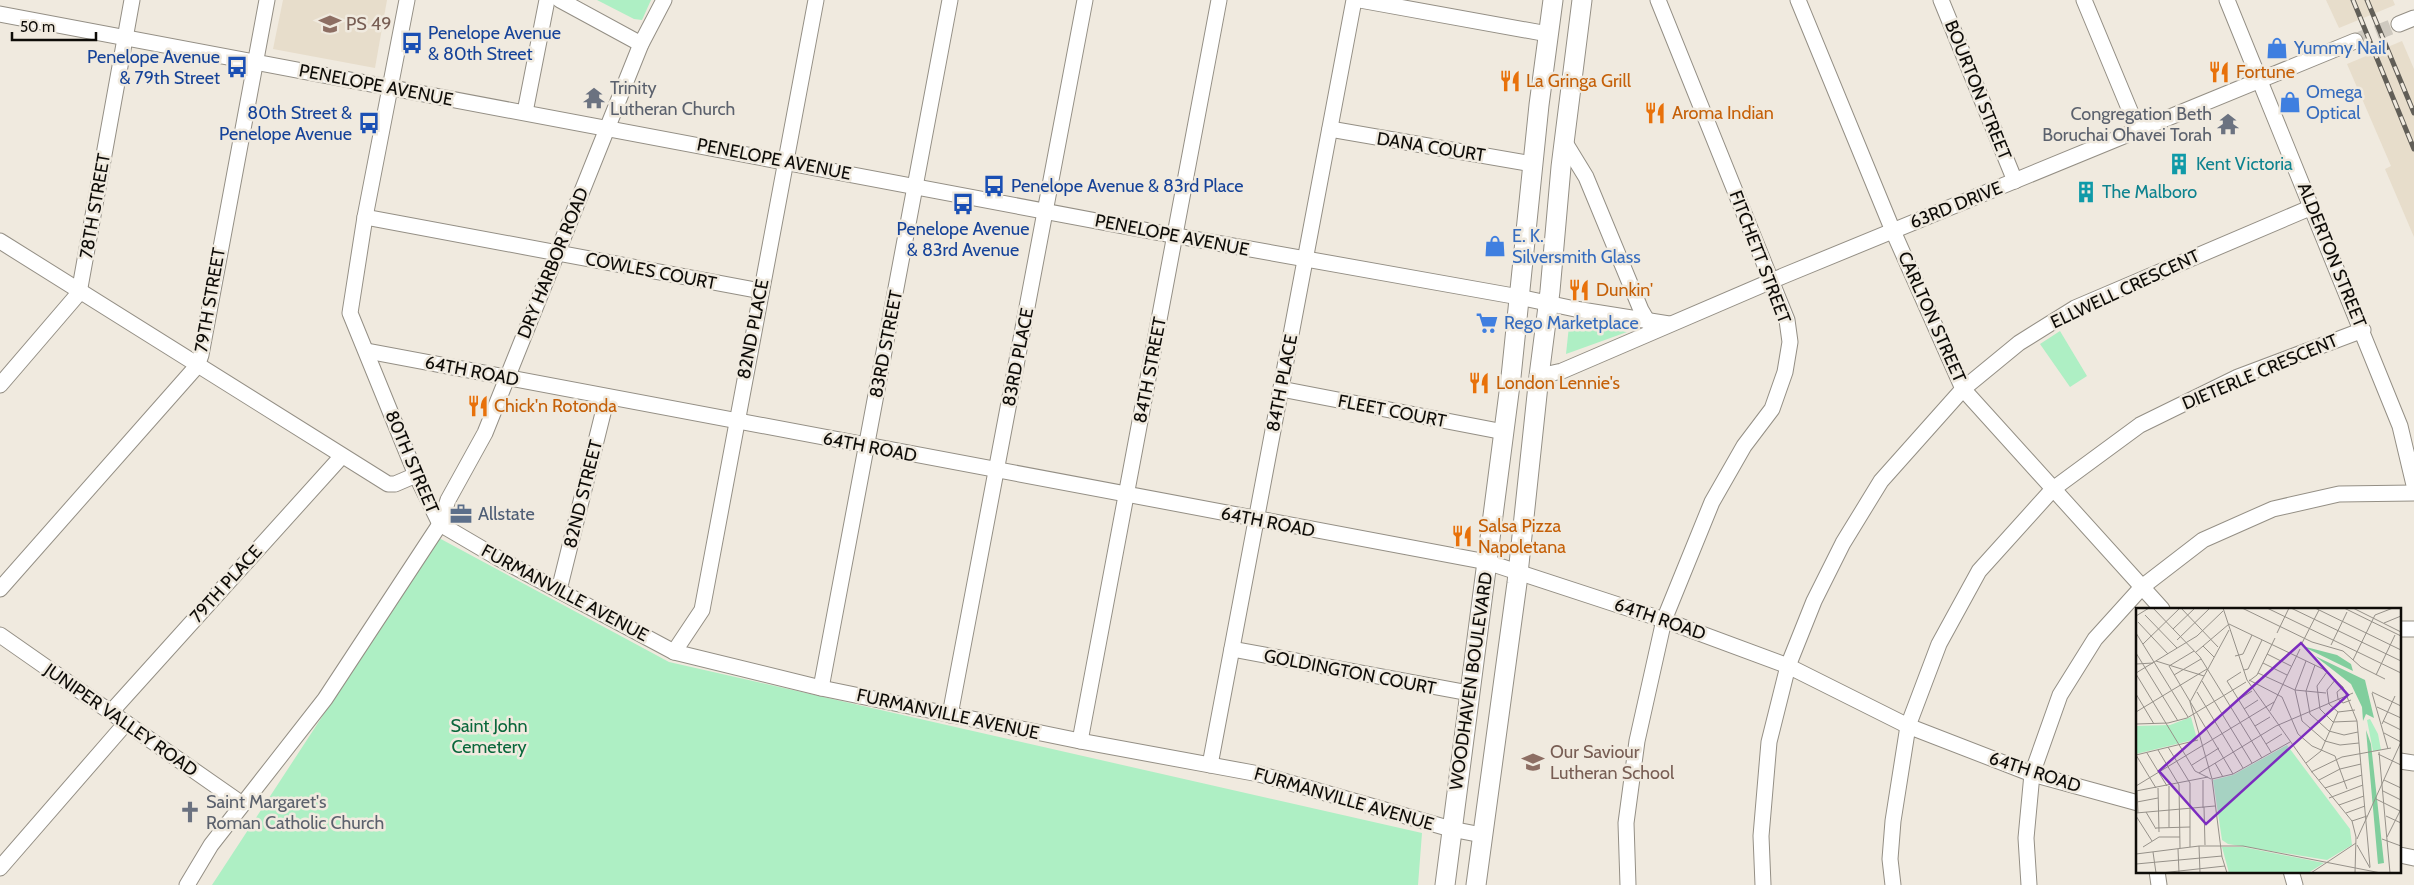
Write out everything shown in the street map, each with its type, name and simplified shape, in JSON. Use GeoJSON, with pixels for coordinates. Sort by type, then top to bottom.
{"type":"FeatureCollection","features":[{"type":"Feature","properties":{"kind":"main road","name":"WOODHAVEN BOULEVARD"},"geometry":{"type":"LineString","coordinates":[[1445,885],[1504,432],[1553,0]]}},
{"type":"Feature","properties":{"kind":"main road","name":"WOODHAVEN BOULEVARD"},"geometry":{"type":"LineString","coordinates":[[1476,885],[1518,572],[1539,376],[1549,304],[1564,141],[1582,0]]}},
{"type":"Feature","properties":{"kind":"street","name":"78TH STREET"},"geometry":{"type":"LineString","coordinates":[[79,293],[132,0]]}},
{"type":"Feature","properties":{"kind":"street","name":"79TH STREET"},"geometry":{"type":"LineString","coordinates":[[0,589],[197,366],[201,355],[266,0]]}},
{"type":"Feature","properties":{"kind":"street","name":"80TH STREET"},"geometry":{"type":"LineString","coordinates":[[187,885],[211,845],[325,699],[440,524],[416,475],[350,308],[365,217],[407,0]]}},
{"type":"Feature","properties":{"kind":"street"},"geometry":{"type":"LineString","coordinates":[[525,112],[546,0]]}},
{"type":"Feature","properties":{"kind":"street"},"geometry":{"type":"LineString","coordinates":[[560,0],[641,44]]}},
{"type":"Feature","properties":{"kind":"street","name":"DRY HARBOR ROAD"},"geometry":{"type":"LineString","coordinates":[[440,524],[448,500],[485,433],[641,44],[664,0]]}},
{"type":"Feature","properties":{"kind":"street","name":"82ND PLACE"},"geometry":{"type":"LineString","coordinates":[[674,652],[702,610],[816,0]]}},
{"type":"Feature","properties":{"kind":"street","name":"83RD STREET"},"geometry":{"type":"LineString","coordinates":[[821,688],[950,0]]}},
{"type":"Feature","properties":{"kind":"street","name":"83RD PLACE"},"geometry":{"type":"LineString","coordinates":[[950,714],[1085,0]]}},
{"type":"Feature","properties":{"kind":"street","name":"84TH STREET"},"geometry":{"type":"LineString","coordinates":[[1080,741],[1219,0]]}},
{"type":"Feature","properties":{"kind":"street","name":"84TH PLACE"},"geometry":{"type":"LineString","coordinates":[[1210,765],[1354,0]]}},
{"type":"Feature","properties":{"kind":"street"},"geometry":{"type":"LineString","coordinates":[[1360,0],[1548,34]]}},
{"type":"Feature","properties":{"kind":"street","name":"FITCHETT STREET"},"geometry":{"type":"LineString","coordinates":[[1628,885],[1626,823],[1637,741],[1664,620],[1712,502],[1744,446],[1772,409],[1785,372],[1790,342],[1786,320],[1771,281],[1658,0]]}},
{"type":"Feature","properties":{"kind":"street","name":"CARLTON STREET"},"geometry":{"type":"LineString","coordinates":[[1798,0],[1893,231],[1963,389],[2161,608]]}},
{"type":"Feature","properties":{"kind":"street","name":"BOURTON STREET"},"geometry":{"type":"LineString","coordinates":[[1941,0],[2016,181]]}},
{"type":"Feature","properties":{"kind":"street"},"geometry":{"type":"LineString","coordinates":[[2084,0],[2138,130]]}},
{"type":"Feature","properties":{"kind":"street","name":"ALDERTON STREET"},"geometry":{"type":"LineString","coordinates":[[2227,0],[2363,330],[2400,426],[2414,485]]}},
{"type":"Feature","properties":{"kind":"street","name":"PENELOPE AVENUE"},"geometry":{"type":"LineString","coordinates":[[0,14],[1549,304]]}},
{"type":"Feature","properties":{"kind":"street"},"geometry":{"type":"LineString","coordinates":[[2399,24],[2414,18]]}},
{"type":"Feature","properties":{"kind":"street","name":"63RD DRIVE"},"geometry":{"type":"LineString","coordinates":[[1549,304],[1669,324],[2355,41]]}},
{"type":"Feature","properties":{"kind":"street","name":"DANA COURT"},"geometry":{"type":"LineString","coordinates":[[1330,129],[1533,164]]}},
{"type":"Feature","properties":{"kind":"street"},"geometry":{"type":"LineString","coordinates":[[1564,141],[1586,177],[1641,310],[1648,322]]}},
{"type":"Feature","properties":{"kind":"street","name":"ELLWELL CRESCENT"},"geometry":{"type":"LineString","coordinates":[[1763,885],[1761,836],[1770,742],[1788,666],[1814,601],[1844,543],[1881,481],[1963,389],[2019,343],[2076,308],[2312,207]]}},
{"type":"Feature","properties":{"kind":"street","name":"COWLES COURT"},"geometry":{"type":"LineString","coordinates":[[365,217],[761,291]]}},
{"type":"Feature","properties":{"kind":"street"},"geometry":{"type":"LineString","coordinates":[[0,241],[79,293],[388,484],[395,484],[416,475]]}},
{"type":"Feature","properties":{"kind":"street"},"geometry":{"type":"LineString","coordinates":[[0,385],[79,293]]}},
{"type":"Feature","properties":{"kind":"street"},"geometry":{"type":"LineString","coordinates":[[1539,376],[1562,371],[1669,324]]}},
{"type":"Feature","properties":{"kind":"street","name":"DIETERLE CRESCENT"},"geometry":{"type":"LineString","coordinates":[[1893,885],[1890,859],[1893,821],[1908,726],[1939,644],[1979,571],[2053,489],[2140,425],[2238,377],[2363,330]]}},
{"type":"Feature","properties":{"kind":"street","name":"64TH ROAD"},"geometry":{"type":"LineString","coordinates":[[367,351],[1487,562],[1664,620],[1788,666],[1908,726],[2032,774],[2136,802]]}},
{"type":"Feature","properties":{"kind":"street","name":"FLEET COURT"},"geometry":{"type":"LineString","coordinates":[[1281,389],[1504,432]]}},
{"type":"Feature","properties":{"kind":"street","name":"82ND STREET"},"geometry":{"type":"LineString","coordinates":[[559,590],[607,397]]}},
{"type":"Feature","properties":{"kind":"street","name":"79TH PLACE"},"geometry":{"type":"LineString","coordinates":[[111,712],[342,456]]}},
{"type":"Feature","properties":{"kind":"street"},"geometry":{"type":"LineString","coordinates":[[2029,885],[2026,838],[2032,774],[2060,695],[2095,639],[2142,587],[2203,540],[2273,509],[2339,494],[2414,493]]}},
{"type":"Feature","properties":{"kind":"street","name":"FURMANVILLE AVENUE"},"geometry":{"type":"LineString","coordinates":[[440,524],[462,538],[674,652],[821,688],[1080,741],[1259,774],[1451,829],[1482,835]]}},
{"type":"Feature","properties":{"kind":"street","name":"JUNIPER VALLEY ROAD"},"geometry":{"type":"LineString","coordinates":[[0,635],[242,804]]}},
{"type":"Feature","properties":{"kind":"street","name":"GOLDINGTON COURT"},"geometry":{"type":"LineString","coordinates":[[1232,649],[1469,693]]}},
{"type":"Feature","properties":{"kind":"street"},"geometry":{"type":"LineString","coordinates":[[0,868],[126,723]]}},
{"type":"Feature","properties":{"kind":"street"},"geometry":{"type":"LineString","coordinates":[[2157,872],[2159,885]]}},
{"type":"Feature","properties":{"kind":"street"},"geometry":{"type":"LineString","coordinates":[[2291,872],[2295,885]]}},
{"type":"Feature","properties":{"kind":"shaded area","name":"PS 49"},"geometry":{"type":"Polygon","coordinates":[[[283,0],[387,0],[375,68],[273,49],[283,0]]]}},
{"type":"Feature","properties":{"kind":"shaded area"},"geometry":{"type":"Polygon","coordinates":[[[2326,0],[2393,0],[2395,5],[2339,28],[2326,0]]]}},
{"type":"Feature","properties":{"kind":"shaded area"},"geometry":{"type":"Polygon","coordinates":[[[2402,41],[2414,69],[2414,237],[2385,169],[2391,166],[2347,64],[2402,41]]]}},
{"type":"Feature","properties":{"kind":"green space"},"geometry":{"type":"Polygon","coordinates":[[[597,0],[651,0],[642,20],[634,19],[597,0]]]}},
{"type":"Feature","properties":{"kind":"green space"},"geometry":{"type":"Polygon","coordinates":[[[1571,324],[1627,332],[1566,354],[1569,326],[1571,324]]]}},
{"type":"Feature","properties":{"kind":"green space"},"geometry":{"type":"Polygon","coordinates":[[[2060,331],[2087,376],[2070,387],[2040,344],[2060,331]]]}},
{"type":"Feature","properties":{"kind":"green space","name":"Saint John Cemetery"},"geometry":{"type":"Polygon","coordinates":[[[439,538],[669,662],[1422,833],[1418,885],[212,885],[439,538]]]}},
{"type":"Feature","properties":{"kind":"tunnel"},"geometry":{"type":"LineString","coordinates":[[2355,41],[2399,24]]}},
{"type":"Feature","properties":{"kind":"railway"},"geometry":{"type":"LineString","coordinates":[[2353,0],[2414,149]]}},
{"type":"Feature","properties":{"kind":"railway"},"geometry":{"type":"LineString","coordinates":[[2367,0],[2414,113]]}},
{"type":"Feature","properties":{"kind":"place","name":"PS 49"},"geometry":{"type":"Point","coordinates":[330,24]}},
{"type":"Feature","properties":{"kind":"place","name":"Penelope Avenue & 80th Street"},"geometry":{"type":"Point","coordinates":[412,43]}},
{"type":"Feature","properties":{"kind":"place","name":"Yummy Nail"},"geometry":{"type":"Point","coordinates":[2277,48]}},
{"type":"Feature","properties":{"kind":"place","name":"Penelope Avenue & 79th Street"},"geometry":{"type":"Point","coordinates":[237,67]}},
{"type":"Feature","properties":{"kind":"place","name":"Fortune"},"geometry":{"type":"Point","coordinates":[2219,72]}},
{"type":"Feature","properties":{"kind":"place","name":"La Gringa Grill"},"geometry":{"type":"Point","coordinates":[1510,81]}},
{"type":"Feature","properties":{"kind":"place","name":"Trinity Lutheran Church"},"geometry":{"type":"Point","coordinates":[594,98]}},
{"type":"Feature","properties":{"kind":"place","name":"Omega Optical"},"geometry":{"type":"Point","coordinates":[2290,102]}},
{"type":"Feature","properties":{"kind":"place","name":"Aroma Indian"},"geometry":{"type":"Point","coordinates":[1655,113]}},
{"type":"Feature","properties":{"kind":"place","name":"80th Street & Penelope Avenue"},"geometry":{"type":"Point","coordinates":[369,123]}},
{"type":"Feature","properties":{"kind":"place","name":"Congregation Beth Boruchai Ohavei Torah"},"geometry":{"type":"Point","coordinates":[2228,124]}},
{"type":"Feature","properties":{"kind":"place","name":"Kent Victoria"},"geometry":{"type":"Point","coordinates":[2179,164]}},
{"type":"Feature","properties":{"kind":"place","name":"Penelope Avenue & 83rd Place"},"geometry":{"type":"Point","coordinates":[994,186]}},
{"type":"Feature","properties":{"kind":"place","name":"The Malboro"},"geometry":{"type":"Point","coordinates":[2086,192]}},
{"type":"Feature","properties":{"kind":"place","name":"Penelope Avenue & 83rd Avenue"},"geometry":{"type":"Point","coordinates":[963,204]}},
{"type":"Feature","properties":{"kind":"place","name":"E. K. Silversmith Glass"},"geometry":{"type":"Point","coordinates":[1495,246]}},
{"type":"Feature","properties":{"kind":"place","name":"Dunkin'"},"geometry":{"type":"Point","coordinates":[1579,290]}},
{"type":"Feature","properties":{"kind":"place","name":"Rego Marketplace"},"geometry":{"type":"Point","coordinates":[1487,323]}},
{"type":"Feature","properties":{"kind":"place","name":"London Lennie's"},"geometry":{"type":"Point","coordinates":[1479,383]}},
{"type":"Feature","properties":{"kind":"place","name":"Chick'n Rotonda"},"geometry":{"type":"Point","coordinates":[478,406]}},
{"type":"Feature","properties":{"kind":"place","name":"Allstate"},"geometry":{"type":"Point","coordinates":[461,514]}},
{"type":"Feature","properties":{"kind":"place","name":"Salsa Pizza Napoletana"},"geometry":{"type":"Point","coordinates":[1462,536]}},
{"type":"Feature","properties":{"kind":"place","name":"Our Saviour Lutheran School"},"geometry":{"type":"Point","coordinates":[1533,762]}},
{"type":"Feature","properties":{"kind":"place","name":"Saint Margaret's Roman Catholic Church"},"geometry":{"type":"Point","coordinates":[190,812]}}]}
